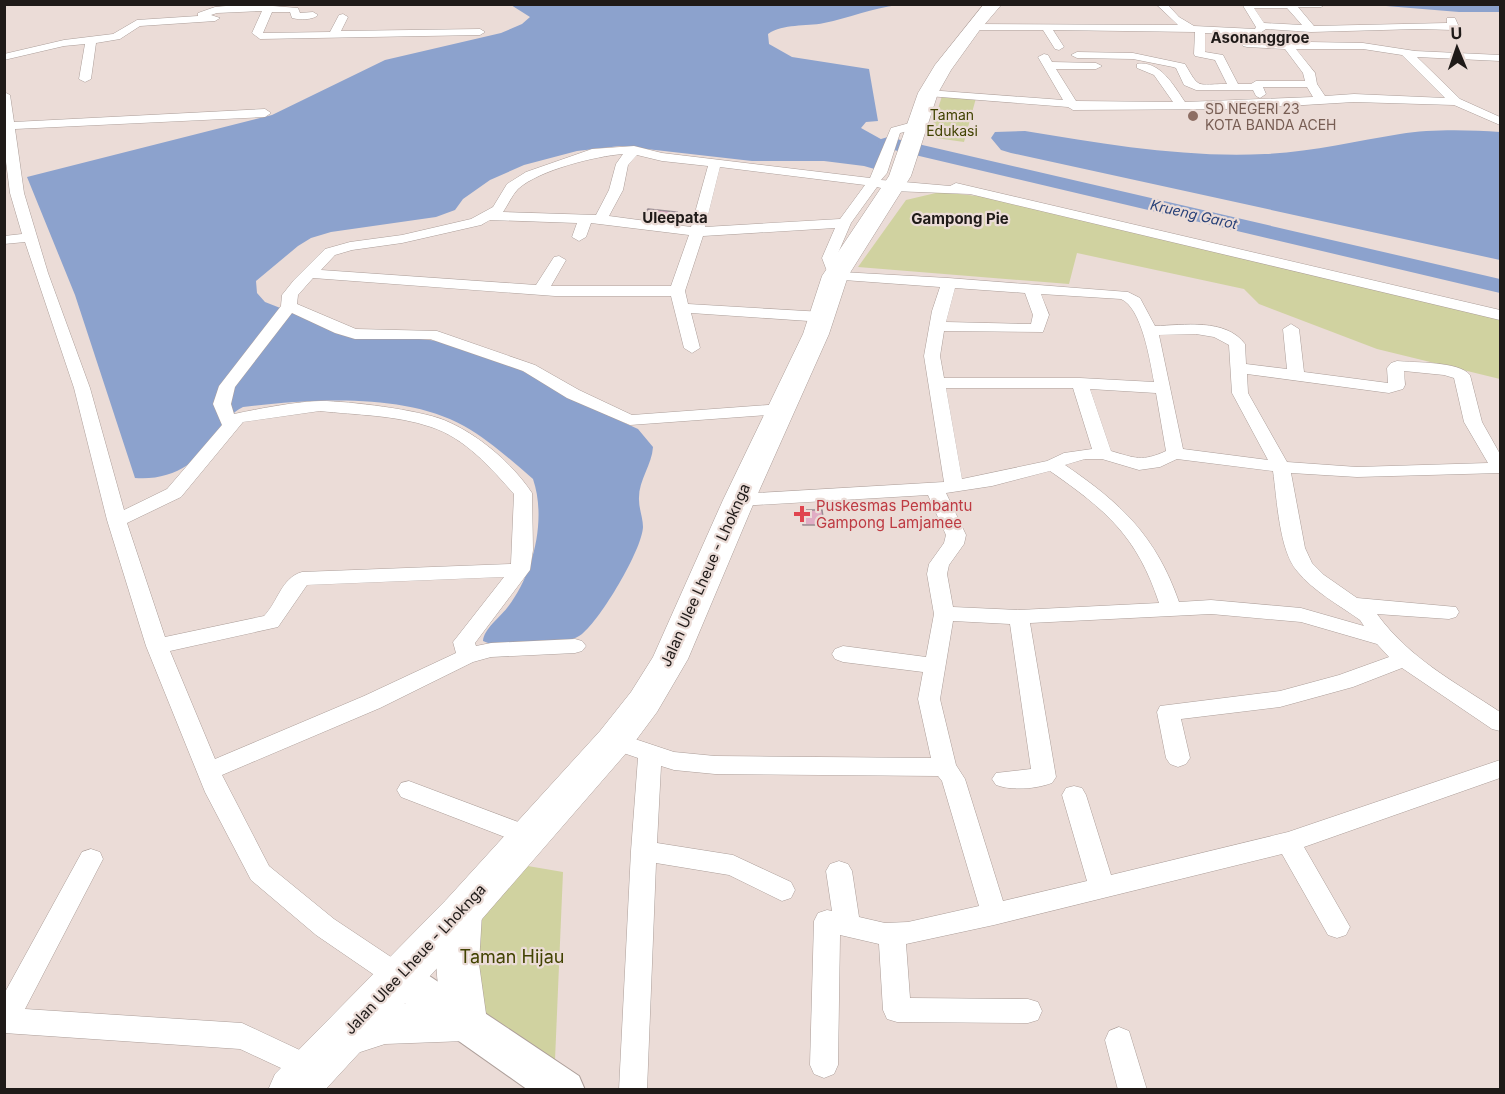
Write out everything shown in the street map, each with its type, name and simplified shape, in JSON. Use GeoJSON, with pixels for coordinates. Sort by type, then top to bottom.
{"type":"FeatureCollection","features":[{"type":"Feature","properties":{"kind":"highway","name":"Jalan Ulee Lheue - Lhoknga"},"geometry":{"type":"LineString","coordinates":[[302,1079],[461,913],[614,741],[644,702],[670,659],[739,500],[823,317],[836,276],[889,178],[928,93],[942,69],[973,27],[994,4]]}},
{"type":"Feature","properties":{"kind":"main road"},"geometry":{"type":"LineString","coordinates":[[461,913],[457,964],[465,1021]]}},
{"type":"Feature","properties":{"kind":"main road"},"geometry":{"type":"LineString","coordinates":[[399,977],[564,1089]]}},
{"type":"Feature","properties":{"kind":"main road"},"geometry":{"type":"LineString","coordinates":[[341,1037],[385,1024],[465,1021]]}},
{"type":"Feature","properties":{"kind":"street"},"geometry":{"type":"LineString","coordinates":[[1161,4],[1175,19],[1195,28]]}},
{"type":"Feature","properties":{"kind":"street"},"geometry":{"type":"LineString","coordinates":[[1290,4],[1311,29]]}},
{"type":"Feature","properties":{"kind":"street"},"geometry":{"type":"LineString","coordinates":[[1246,5],[1321,4]]}},
{"type":"Feature","properties":{"kind":"street"},"geometry":{"type":"LineString","coordinates":[[973,27],[1195,28],[1257,32],[1262,30],[1246,5]]}},
{"type":"Feature","properties":{"kind":"street"},"geometry":{"type":"LineString","coordinates":[[4,57],[64,43],[116,37],[137,23],[253,6],[294,10],[296,16],[313,15]]}},
{"type":"Feature","properties":{"kind":"street"},"geometry":{"type":"LineString","coordinates":[[268,9],[257,33],[260,36],[480,32]]}},
{"type":"Feature","properties":{"kind":"street"},"geometry":{"type":"LineString","coordinates":[[190,33],[206,13]]}},
{"type":"Feature","properties":{"kind":"street"},"geometry":{"type":"LineString","coordinates":[[333,36],[343,17]]}},
{"type":"Feature","properties":{"kind":"street"},"geometry":{"type":"LineString","coordinates":[[1261,26],[1311,29],[1407,27],[1419,24],[1457,31],[1479,56]]}},
{"type":"Feature","properties":{"kind":"street"},"geometry":{"type":"LineString","coordinates":[[1038,42],[1057,45],[1046,27]]}},
{"type":"Feature","properties":{"kind":"street"},"geometry":{"type":"LineString","coordinates":[[1195,28],[1199,54],[1219,57],[1234,87]]}},
{"type":"Feature","properties":{"kind":"street"},"geometry":{"type":"LineString","coordinates":[[1236,31],[1247,44],[1377,47],[1500,58]]}},
{"type":"Feature","properties":{"kind":"street"},"geometry":{"type":"LineString","coordinates":[[85,79],[91,40]]}},
{"type":"Feature","properties":{"kind":"street"},"geometry":{"type":"LineString","coordinates":[[1288,46],[1309,73],[1311,84],[1321,100]]}},
{"type":"Feature","properties":{"kind":"street"},"geometry":{"type":"LineString","coordinates":[[1410,50],[1456,102]]}},
{"type":"Feature","properties":{"kind":"street"},"geometry":{"type":"LineString","coordinates":[[1077,55],[1133,56],[1158,73],[1181,104]]}},
{"type":"Feature","properties":{"kind":"street"},"geometry":{"type":"LineString","coordinates":[[1100,55],[1105,67]]}},
{"type":"Feature","properties":{"kind":"street"},"geometry":{"type":"LineString","coordinates":[[1073,106],[1046,60],[1105,67],[1142,63],[1181,66],[1191,85],[1256,87]]}},
{"type":"Feature","properties":{"kind":"street"},"geometry":{"type":"LineString","coordinates":[[1256,87],[1258,83],[1311,84]]}},
{"type":"Feature","properties":{"kind":"street"},"geometry":{"type":"LineString","coordinates":[[1256,87],[1267,103]]}},
{"type":"Feature","properties":{"kind":"street"},"geometry":{"type":"LineString","coordinates":[[928,93],[1001,97],[1073,106],[1267,103],[1354,98],[1456,102],[1500,121]]}},
{"type":"Feature","properties":{"kind":"street"},"geometry":{"type":"LineString","coordinates":[[4,95],[10,126],[11,194],[21,207],[41,273],[82,388],[117,520],[157,646],[208,771],[260,873],[325,927],[399,977]]}},
{"type":"Feature","properties":{"kind":"street"},"geometry":{"type":"LineString","coordinates":[[10,126],[265,112]]}},
{"type":"Feature","properties":{"kind":"street"},"geometry":{"type":"LineString","coordinates":[[229,423],[222,404],[227,386],[289,307],[290,295],[308,273],[332,251],[350,246],[402,239],[476,222],[498,210],[512,187],[531,175],[596,152],[634,150],[662,157],[889,178],[966,191],[1500,315]]}},
{"type":"Feature","properties":{"kind":"street"},"geometry":{"type":"LineString","coordinates":[[601,219],[616,190],[622,164],[634,150]]}},
{"type":"Feature","properties":{"kind":"street"},"geometry":{"type":"LineString","coordinates":[[692,348],[677,291],[697,232],[715,162]]}},
{"type":"Feature","properties":{"kind":"street"},"geometry":{"type":"LineString","coordinates":[[889,178],[844,223],[829,258],[836,276],[1123,295],[1131,298],[1137,302],[1150,331],[1175,453]]}},
{"type":"Feature","properties":{"kind":"street"},"geometry":{"type":"LineString","coordinates":[[4,211],[21,207]]}},
{"type":"Feature","properties":{"kind":"street"},"geometry":{"type":"LineString","coordinates":[[489,216],[601,219],[697,232],[844,223]]}},
{"type":"Feature","properties":{"kind":"street"},"geometry":{"type":"LineString","coordinates":[[579,237],[585,219]]}},
{"type":"Feature","properties":{"kind":"street"},"geometry":{"type":"LineString","coordinates":[[4,240],[30,237]]}},
{"type":"Feature","properties":{"kind":"street"},"geometry":{"type":"LineString","coordinates":[[541,290],[559,260]]}},
{"type":"Feature","properties":{"kind":"street"},"geometry":{"type":"LineString","coordinates":[[408,282],[420,266]]}},
{"type":"Feature","properties":{"kind":"street"},"geometry":{"type":"LineString","coordinates":[[308,273],[541,290],[677,291]]}},
{"type":"Feature","properties":{"kind":"street"},"geometry":{"type":"LineString","coordinates":[[948,282],[932,356],[938,383],[945,487],[956,535],[954,544],[939,564],[937,574],[944,614],[929,699],[945,767],[953,779],[994,914]]}},
{"type":"Feature","properties":{"kind":"street"},"geometry":{"type":"LineString","coordinates":[[937,326],[1037,329],[1041,315],[1031,289]]}},
{"type":"Feature","properties":{"kind":"street"},"geometry":{"type":"LineString","coordinates":[[289,307],[355,334],[431,334],[530,368],[582,398],[630,420],[781,409]]}},
{"type":"Feature","properties":{"kind":"street"},"geometry":{"type":"LineString","coordinates":[[682,308],[823,317]]}},
{"type":"Feature","properties":{"kind":"street"},"geometry":{"type":"LineString","coordinates":[[1291,329],[1296,374]]}},
{"type":"Feature","properties":{"kind":"street"},"geometry":{"type":"LineString","coordinates":[[1150,331],[1202,331],[1226,335],[1237,344],[1240,393],[1281,467],[1295,548],[1304,566],[1317,580],[1367,615],[1384,639],[1404,659],[1500,723]]}},
{"type":"Feature","properties":{"kind":"street"},"geometry":{"type":"LineString","coordinates":[[739,500],[945,487],[992,480],[1053,465],[1073,455],[1103,454],[1130,463],[1147,465],[1175,453],[1281,467],[1357,472],[1500,468],[1473,422],[1462,375],[1446,370],[1397,366],[1395,368],[1397,385],[1389,388],[1239,368]]}},
{"type":"Feature","properties":{"kind":"street"},"geometry":{"type":"LineString","coordinates":[[938,383],[1080,383],[1162,388]]}},
{"type":"Feature","properties":{"kind":"street"},"geometry":{"type":"LineString","coordinates":[[1080,383],[1103,454]]}},
{"type":"Feature","properties":{"kind":"street"},"geometry":{"type":"LineString","coordinates":[[117,520],[174,493],[216,444],[229,423],[246,415],[320,406],[398,415],[437,423],[462,436],[494,461],[523,493],[523,550],[520,570],[464,642],[467,656]]}},
{"type":"Feature","properties":{"kind":"street"},"geometry":{"type":"LineString","coordinates":[[1053,465],[1096,495],[1135,534],[1150,555],[1171,609]]}},
{"type":"Feature","properties":{"kind":"street"},"geometry":{"type":"LineString","coordinates":[[157,646],[271,622],[279,615],[297,582],[302,579],[520,570]]}},
{"type":"Feature","properties":{"kind":"street"},"geometry":{"type":"LineString","coordinates":[[1353,605],[1449,612]]}},
{"type":"Feature","properties":{"kind":"street"},"geometry":{"type":"LineString","coordinates":[[944,614],[1018,617],[1211,607],[1301,615],[1384,639]]}},
{"type":"Feature","properties":{"kind":"street"},"geometry":{"type":"LineString","coordinates":[[1004,779],[1044,777],[1018,617]]}},
{"type":"Feature","properties":{"kind":"street"},"geometry":{"type":"LineString","coordinates":[[208,771],[419,682],[467,656],[491,650],[575,646]]}},
{"type":"Feature","properties":{"kind":"street"},"geometry":{"type":"LineString","coordinates":[[843,654],[935,666]]}},
{"type":"Feature","properties":{"kind":"street"},"geometry":{"type":"LineString","coordinates":[[1178,758],[1168,712],[1280,699],[1345,681],[1404,659]]}},
{"type":"Feature","properties":{"kind":"street"},"geometry":{"type":"LineString","coordinates":[[614,741],[674,761],[715,765],[945,767]]}},
{"type":"Feature","properties":{"kind":"street"},"geometry":{"type":"LineString","coordinates":[[633,1089],[643,851],[650,753]]}},
{"type":"Feature","properties":{"kind":"street"},"geometry":{"type":"LineString","coordinates":[[824,1065],[827,921],[892,934],[909,933],[994,914],[1288,843],[1500,769]]}},
{"type":"Feature","properties":{"kind":"street"},"geometry":{"type":"LineString","coordinates":[[409,790],[528,836]]}},
{"type":"Feature","properties":{"kind":"street"},"geometry":{"type":"LineString","coordinates":[[1074,795],[1102,888]]}},
{"type":"Feature","properties":{"kind":"street"},"geometry":{"type":"LineString","coordinates":[[1288,843],[1337,927]]}},
{"type":"Feature","properties":{"kind":"street"},"geometry":{"type":"LineString","coordinates":[[643,851],[733,865],[782,890]]}},
{"type":"Feature","properties":{"kind":"street"},"geometry":{"type":"LineString","coordinates":[[91,859],[5,1020],[242,1036],[302,1079]]}},
{"type":"Feature","properties":{"kind":"street"},"geometry":{"type":"LineString","coordinates":[[839,871],[848,925]]}},
{"type":"Feature","properties":{"kind":"street"},"geometry":{"type":"LineString","coordinates":[[892,934],[897,1010],[1028,1011]]}},
{"type":"Feature","properties":{"kind":"street"},"geometry":{"type":"LineString","coordinates":[[1119,1040],[1133,1089]]}},
{"type":"Feature","properties":{"kind":"green space","name":"Taman Edukasi"},"geometry":{"type":"Polygon","coordinates":[[[942,96],[976,98],[964,142],[929,137],[942,96]]]}},
{"type":"Feature","properties":{"kind":"green space"},"geometry":{"type":"Polygon","coordinates":[[[940,192],[986,197],[1500,318],[1500,379],[1377,349],[1259,304],[1244,289],[1077,253],[1069,284],[858,267],[906,200],[940,192]]]}},
{"type":"Feature","properties":{"kind":"green space","name":"Taman Hijau"},"geometry":{"type":"Polygon","coordinates":[[[516,864],[563,872],[555,1060],[474,1005],[466,940],[516,864]]]}},
{"type":"Feature","properties":{"kind":"water"},"geometry":{"type":"Polygon","coordinates":[[[511,5],[898,5],[824,23],[781,28],[768,34],[769,44],[792,57],[869,69],[878,121],[866,122],[861,128],[888,143],[878,170],[824,161],[752,161],[620,146],[577,151],[524,165],[490,180],[463,199],[455,210],[436,217],[331,232],[311,238],[256,281],[257,293],[265,302],[339,331],[439,341],[507,363],[638,429],[653,447],[639,493],[643,527],[641,538],[628,567],[599,614],[582,634],[571,640],[507,646],[483,641],[489,628],[516,595],[530,563],[538,529],[537,495],[533,479],[482,438],[464,426],[440,415],[385,403],[356,401],[297,402],[243,407],[231,417],[205,451],[185,467],[162,476],[135,478],[75,295],[27,177],[272,115],[385,60],[501,33],[522,24],[530,17],[511,5]]]}},
{"type":"Feature","properties":{"kind":"water"},"geometry":{"type":"Polygon","coordinates":[[[1374,5],[1500,5],[1500,12],[1459,12],[1374,5]]]}},
{"type":"Feature","properties":{"kind":"water"},"geometry":{"type":"Polygon","coordinates":[[[1025,131],[1145,149],[1235,155],[1299,151],[1424,131],[1500,132],[1500,260],[1011,153],[1001,150],[991,138],[995,132],[1025,131]]]}},
{"type":"Feature","properties":{"kind":"building"},"geometry":{"type":"Polygon","coordinates":[[[648,209],[677,212],[671,222],[642,218],[648,209]]]}},
{"type":"Feature","properties":{"kind":"building"},"geometry":{"type":"Polygon","coordinates":[[[801,510],[822,510],[824,525],[803,525],[801,510]]]}},
{"type":"Feature","properties":{"kind":"waterway","name":"Krueng Garot"},"geometry":{"type":"LineString","coordinates":[[888,143],[1500,286]]}},
{"type":"Feature","properties":{"kind":"place","name":"SD NEGERI 23 KOTA BANDA ACEH"},"geometry":{"type":"Point","coordinates":[1193,116]}},
{"type":"Feature","properties":{"kind":"place","name":"Puskesmas Pembantu Gampong Lamjamee"},"geometry":{"type":"Point","coordinates":[802,514]}},
{"type":"Feature","properties":{"kind":"district","name":"Asonanggroe"},"geometry":{"type":"Point","coordinates":[1260,37]}},
{"type":"Feature","properties":{"kind":"district","name":"Uleepata"},"geometry":{"type":"Point","coordinates":[675,217]}},
{"type":"Feature","properties":{"kind":"district","name":"Gampong Pie"},"geometry":{"type":"Point","coordinates":[960,218]}}]}
